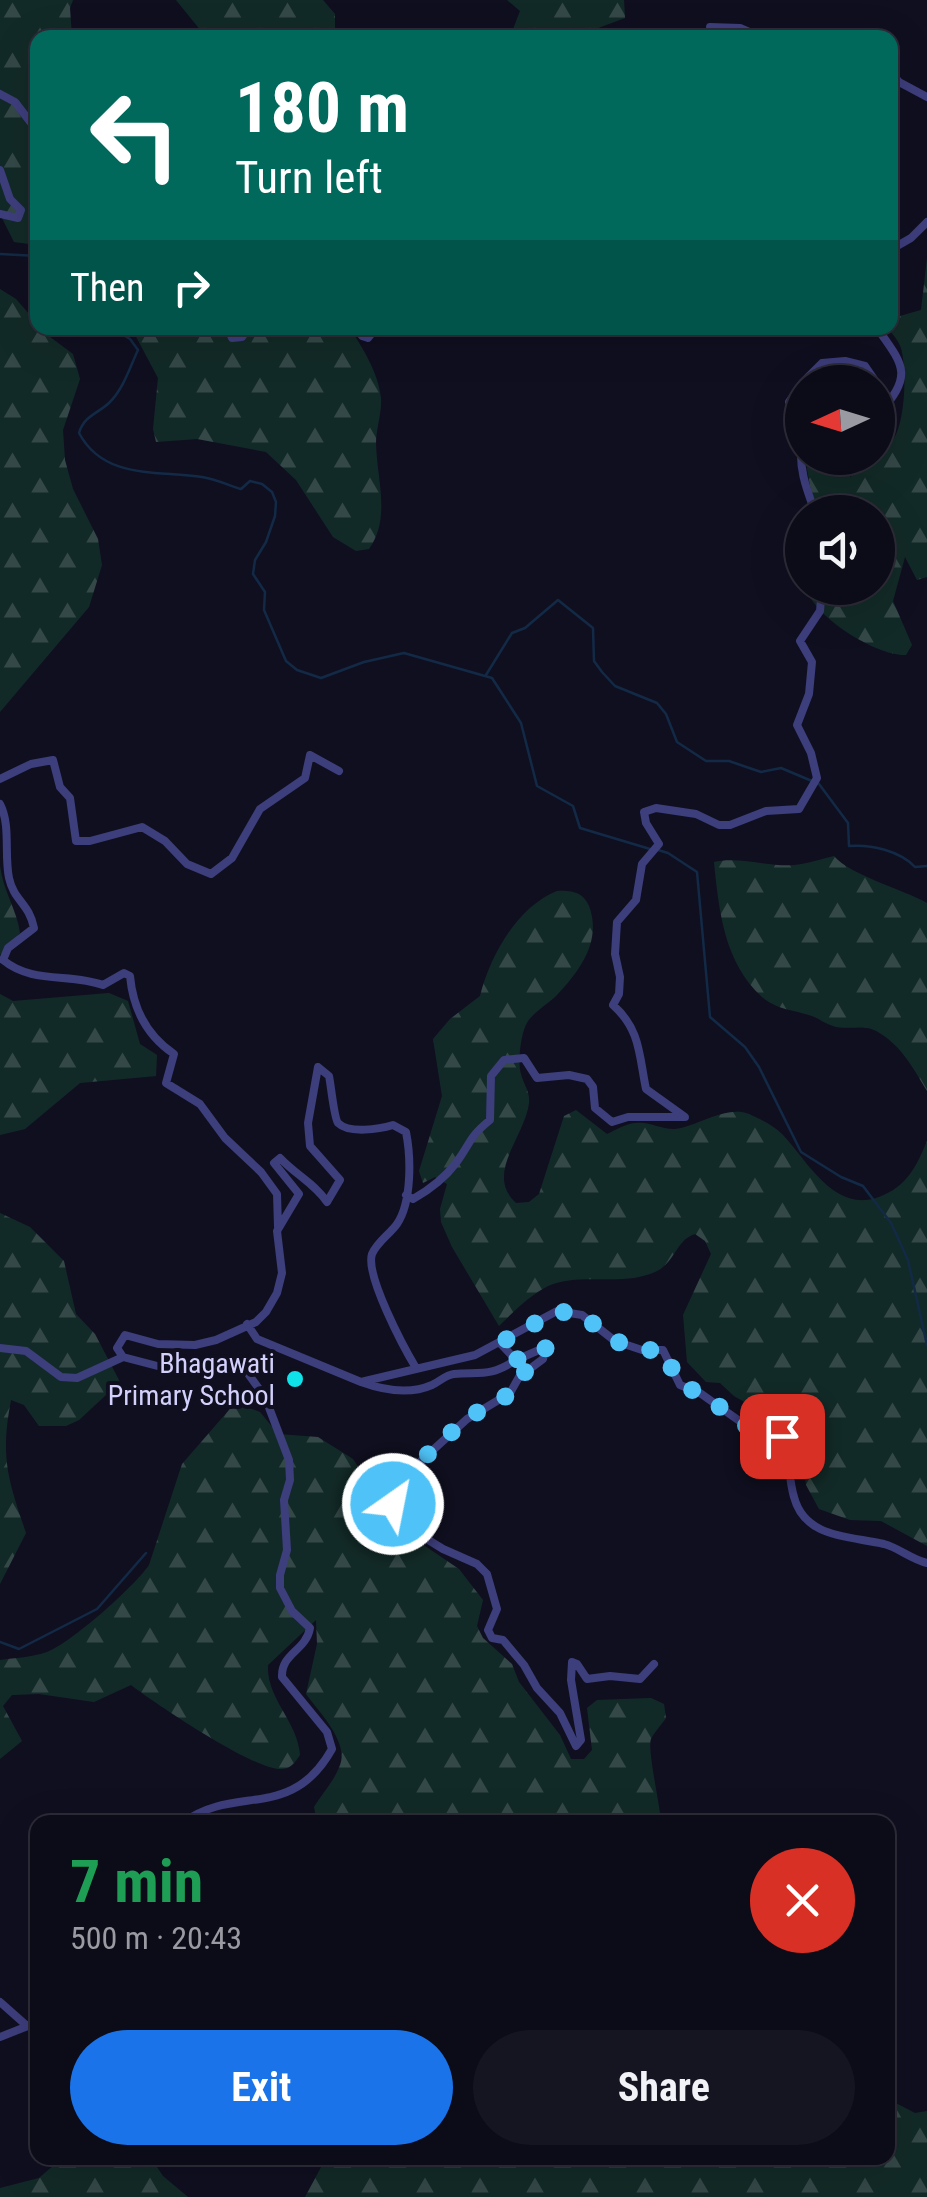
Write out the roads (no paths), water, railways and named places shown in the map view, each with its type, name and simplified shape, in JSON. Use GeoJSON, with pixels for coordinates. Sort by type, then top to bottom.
{"type":"FeatureCollection","features":[{"type":"Feature","properties":{"kind":"street"},"geometry":{"type":"LineString","coordinates":[[710,27],[744,30]]}},
{"type":"Feature","properties":{"kind":"street"},"geometry":{"type":"LineString","coordinates":[[898,81],[927,97]]}},
{"type":"Feature","properties":{"kind":"street"},"geometry":{"type":"LineString","coordinates":[[0,94],[15,102],[30,122]]}},
{"type":"Feature","properties":{"kind":"street"},"geometry":{"type":"LineString","coordinates":[[0,170],[10,200],[21,210],[18,218],[0,214]]}},
{"type":"Feature","properties":{"kind":"street"},"geometry":{"type":"LineString","coordinates":[[898,245],[927,222]]}},
{"type":"Feature","properties":{"kind":"street"},"geometry":{"type":"LineString","coordinates":[[883,335],[897,352],[902,366],[895,390]]}},
{"type":"Feature","properties":{"kind":"street"},"geometry":{"type":"LineString","coordinates":[[819,365],[860,365]]}},
{"type":"Feature","properties":{"kind":"street"},"geometry":{"type":"LineString","coordinates":[[406,1195],[413,1199],[432,1188],[455,1164],[470,1136],[490,1120],[490,1076],[504,1060],[524,1058],[537,1078],[569,1075],[587,1079],[593,1087],[595,1108],[612,1122],[685,1117],[646,1089],[642,1054],[626,1016],[614,1005],[620,977],[615,954],[617,922],[636,900],[642,864],[659,844],[644,812],[656,808],[696,814],[719,825],[730,825],[766,811],[800,809],[817,778],[811,753],[797,725],[809,694],[812,672],[810,656],[800,641],[821,605]]}},
{"type":"Feature","properties":{"kind":"street"},"geometry":{"type":"LineString","coordinates":[[0,779],[31,764],[52,760],[60,787],[70,798],[76,841],[142,827],[165,841],[187,864],[211,874],[232,858],[260,809],[306,778],[310,754],[340,772]]}},
{"type":"Feature","properties":{"kind":"street"},"geometry":{"type":"LineString","coordinates":[[0,804],[5,816],[13,893],[30,909],[34,928],[8,948],[3,960],[34,975],[103,985],[124,974],[130,976],[135,1008],[145,1026],[174,1054],[166,1083],[200,1104],[225,1138],[261,1172],[277,1194],[282,1274],[277,1294],[266,1312],[216,1340],[195,1345],[158,1344],[125,1335],[117,1348],[124,1357],[169,1369],[241,1364],[266,1398],[289,1460],[284,1500],[287,1550],[280,1588],[292,1611],[310,1628],[306,1642],[282,1666],[282,1677],[327,1732],[332,1749],[320,1769],[292,1790],[270,1798],[212,1807],[197,1815]]}},
{"type":"Feature","properties":{"kind":"street"},"geometry":{"type":"LineString","coordinates":[[277,1231],[300,1194],[274,1163],[280,1158],[314,1184],[327,1202],[340,1180],[310,1146],[308,1123],[318,1067],[329,1076],[336,1120],[342,1126],[377,1130],[393,1126],[406,1132],[412,1160],[400,1221],[372,1255],[371,1274],[416,1368]]}},
{"type":"Feature","properties":{"kind":"street"},"geometry":{"type":"LineString","coordinates":[[361,1382],[476,1355],[557,1311],[582,1315],[615,1341],[642,1350],[663,1350],[680,1385],[700,1393],[748,1427],[782,1436],[788,1450],[794,1501],[815,1529],[888,1544],[913,1560],[927,1563]]}},
{"type":"Feature","properties":{"kind":"street"},"geometry":{"type":"LineString","coordinates":[[247,1324],[257,1339],[384,1391],[431,1385],[447,1375],[491,1374],[546,1347],[542,1358],[519,1377],[510,1394],[467,1418],[399,1481],[392,1490],[396,1520],[487,1574],[497,1610],[488,1630],[492,1638],[503,1640],[524,1665],[537,1688],[560,1712],[576,1746],[581,1740],[570,1664],[577,1664],[587,1679],[640,1679],[654,1664]]}},
{"type":"Feature","properties":{"kind":"street"},"geometry":{"type":"LineString","coordinates":[[500,1343],[516,1360]]}},
{"type":"Feature","properties":{"kind":"street"},"geometry":{"type":"LineString","coordinates":[[0,1348],[26,1352],[61,1377],[76,1378],[124,1357]]}},
{"type":"Feature","properties":{"kind":"street"},"geometry":{"type":"LineString","coordinates":[[0,2002],[26,2025]]}},
{"type":"Feature","properties":{"kind":"street"},"geometry":{"type":"LineString","coordinates":[[0,2037],[30,2024]]}},
{"type":"Feature","properties":{"kind":"waterway"},"geometry":{"type":"LineString","coordinates":[[0,254],[30,256]]}},
{"type":"Feature","properties":{"kind":"waterway"},"geometry":{"type":"LineString","coordinates":[[123,335],[138,350],[126,378],[109,403],[88,419],[79,433],[102,459],[117,466],[202,477],[241,489],[250,481],[272,492],[275,516],[255,560],[253,574],[265,592],[264,610],[286,661],[297,670],[321,678],[404,653],[492,678],[521,723],[537,786],[573,806],[580,828],[650,849]]}},
{"type":"Feature","properties":{"kind":"waterway"},"geometry":{"type":"LineString","coordinates":[[486,675],[512,633],[525,628],[558,600],[593,628],[594,661],[602,672],[615,686],[657,703],[677,742],[706,761],[729,761],[761,772],[781,768],[819,784],[848,823],[849,846],[885,850],[915,867],[927,866]]}},
{"type":"Feature","properties":{"kind":"waterway"},"geometry":{"type":"LineString","coordinates":[[658,850],[697,872],[710,1017],[745,1047],[759,1067],[801,1152],[863,1186],[891,1223],[908,1260],[927,1345]]}},
{"type":"Feature","properties":{"kind":"waterway"},"geometry":{"type":"LineString","coordinates":[[0,1642],[19,1649],[97,1609],[146,1553]]}},
{"type":"Feature","properties":{"kind":"place","name":"Bhagawati Primary School"},"geometry":{"type":"Point","coordinates":[295,1379]}}]}
